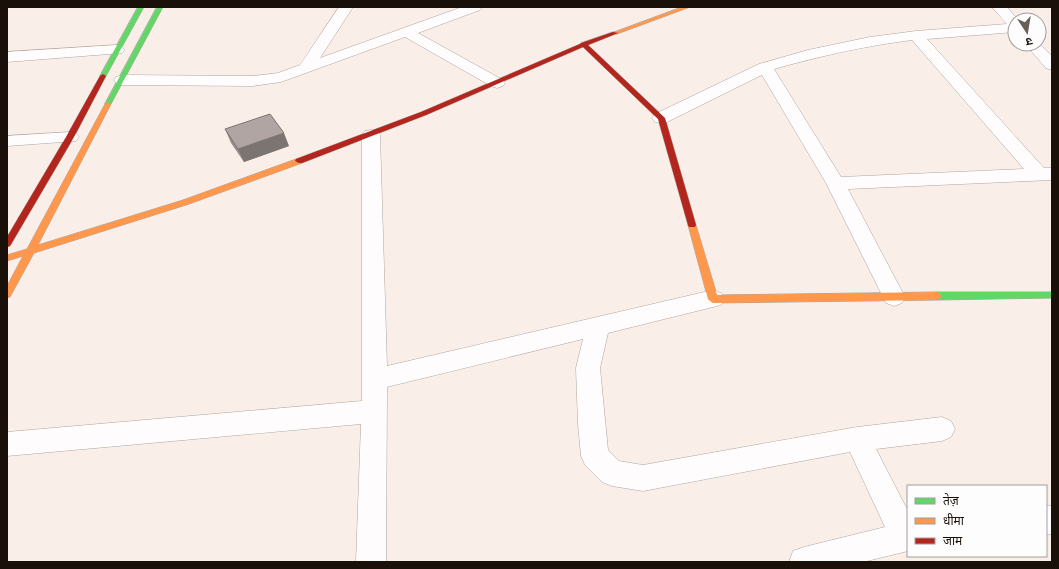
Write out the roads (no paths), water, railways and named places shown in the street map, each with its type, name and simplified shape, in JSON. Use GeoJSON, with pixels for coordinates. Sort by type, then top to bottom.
{"type":"FeatureCollection","features":[{"type":"Feature","properties":{"kind":"street"},"geometry":{"type":"LineString","coordinates":[[7,244],[70,137],[141,7]]}},
{"type":"Feature","properties":{"kind":"street"},"geometry":{"type":"LineString","coordinates":[[7,295],[160,7]]}},
{"type":"Feature","properties":{"kind":"street"},"geometry":{"type":"LineString","coordinates":[[305,69],[346,7]]}},
{"type":"Feature","properties":{"kind":"street"},"geometry":{"type":"LineString","coordinates":[[122,80],[253,81],[282,77],[475,7]]}},
{"type":"Feature","properties":{"kind":"street"},"geometry":{"type":"LineString","coordinates":[[7,258],[186,202],[371,135],[497,83],[584,44],[687,7]]}},
{"type":"Feature","properties":{"kind":"street"},"geometry":{"type":"LineString","coordinates":[[999,7],[1007,16]]}},
{"type":"Feature","properties":{"kind":"street"},"geometry":{"type":"LineString","coordinates":[[661,118],[765,67],[820,52],[870,41],[916,35],[1007,29]]}},
{"type":"Feature","properties":{"kind":"street"},"geometry":{"type":"LineString","coordinates":[[406,32],[497,83]]}},
{"type":"Feature","properties":{"kind":"street"},"geometry":{"type":"LineString","coordinates":[[916,35],[1046,174]]}},
{"type":"Feature","properties":{"kind":"street"},"geometry":{"type":"LineString","coordinates":[[584,44],[661,118],[713,299]]}},
{"type":"Feature","properties":{"kind":"street"},"geometry":{"type":"LineString","coordinates":[[7,56],[117,50]]}},
{"type":"Feature","properties":{"kind":"street"},"geometry":{"type":"LineString","coordinates":[[1040,52],[1052,65]]}},
{"type":"Feature","properties":{"kind":"street"},"geometry":{"type":"LineString","coordinates":[[765,67],[836,183],[894,297]]}},
{"type":"Feature","properties":{"kind":"street"},"geometry":{"type":"LineString","coordinates":[[371,135],[375,379],[371,562]]}},
{"type":"Feature","properties":{"kind":"street"},"geometry":{"type":"LineString","coordinates":[[7,141],[70,137]]}},
{"type":"Feature","properties":{"kind":"street"},"geometry":{"type":"LineString","coordinates":[[836,183],[1046,174]]}},
{"type":"Feature","properties":{"kind":"street"},"geometry":{"type":"LineString","coordinates":[[375,379],[597,328],[713,299],[1052,295]]}},
{"type":"Feature","properties":{"kind":"street"},"geometry":{"type":"LineString","coordinates":[[597,328],[588,368],[591,424],[595,456],[612,473],[643,478],[857,439],[942,429]]}},
{"type":"Feature","properties":{"kind":"street"},"geometry":{"type":"LineString","coordinates":[[7,444],[374,411]]}},
{"type":"Feature","properties":{"kind":"street"},"geometry":{"type":"LineString","coordinates":[[804,562],[906,536],[857,439]]}}]}
